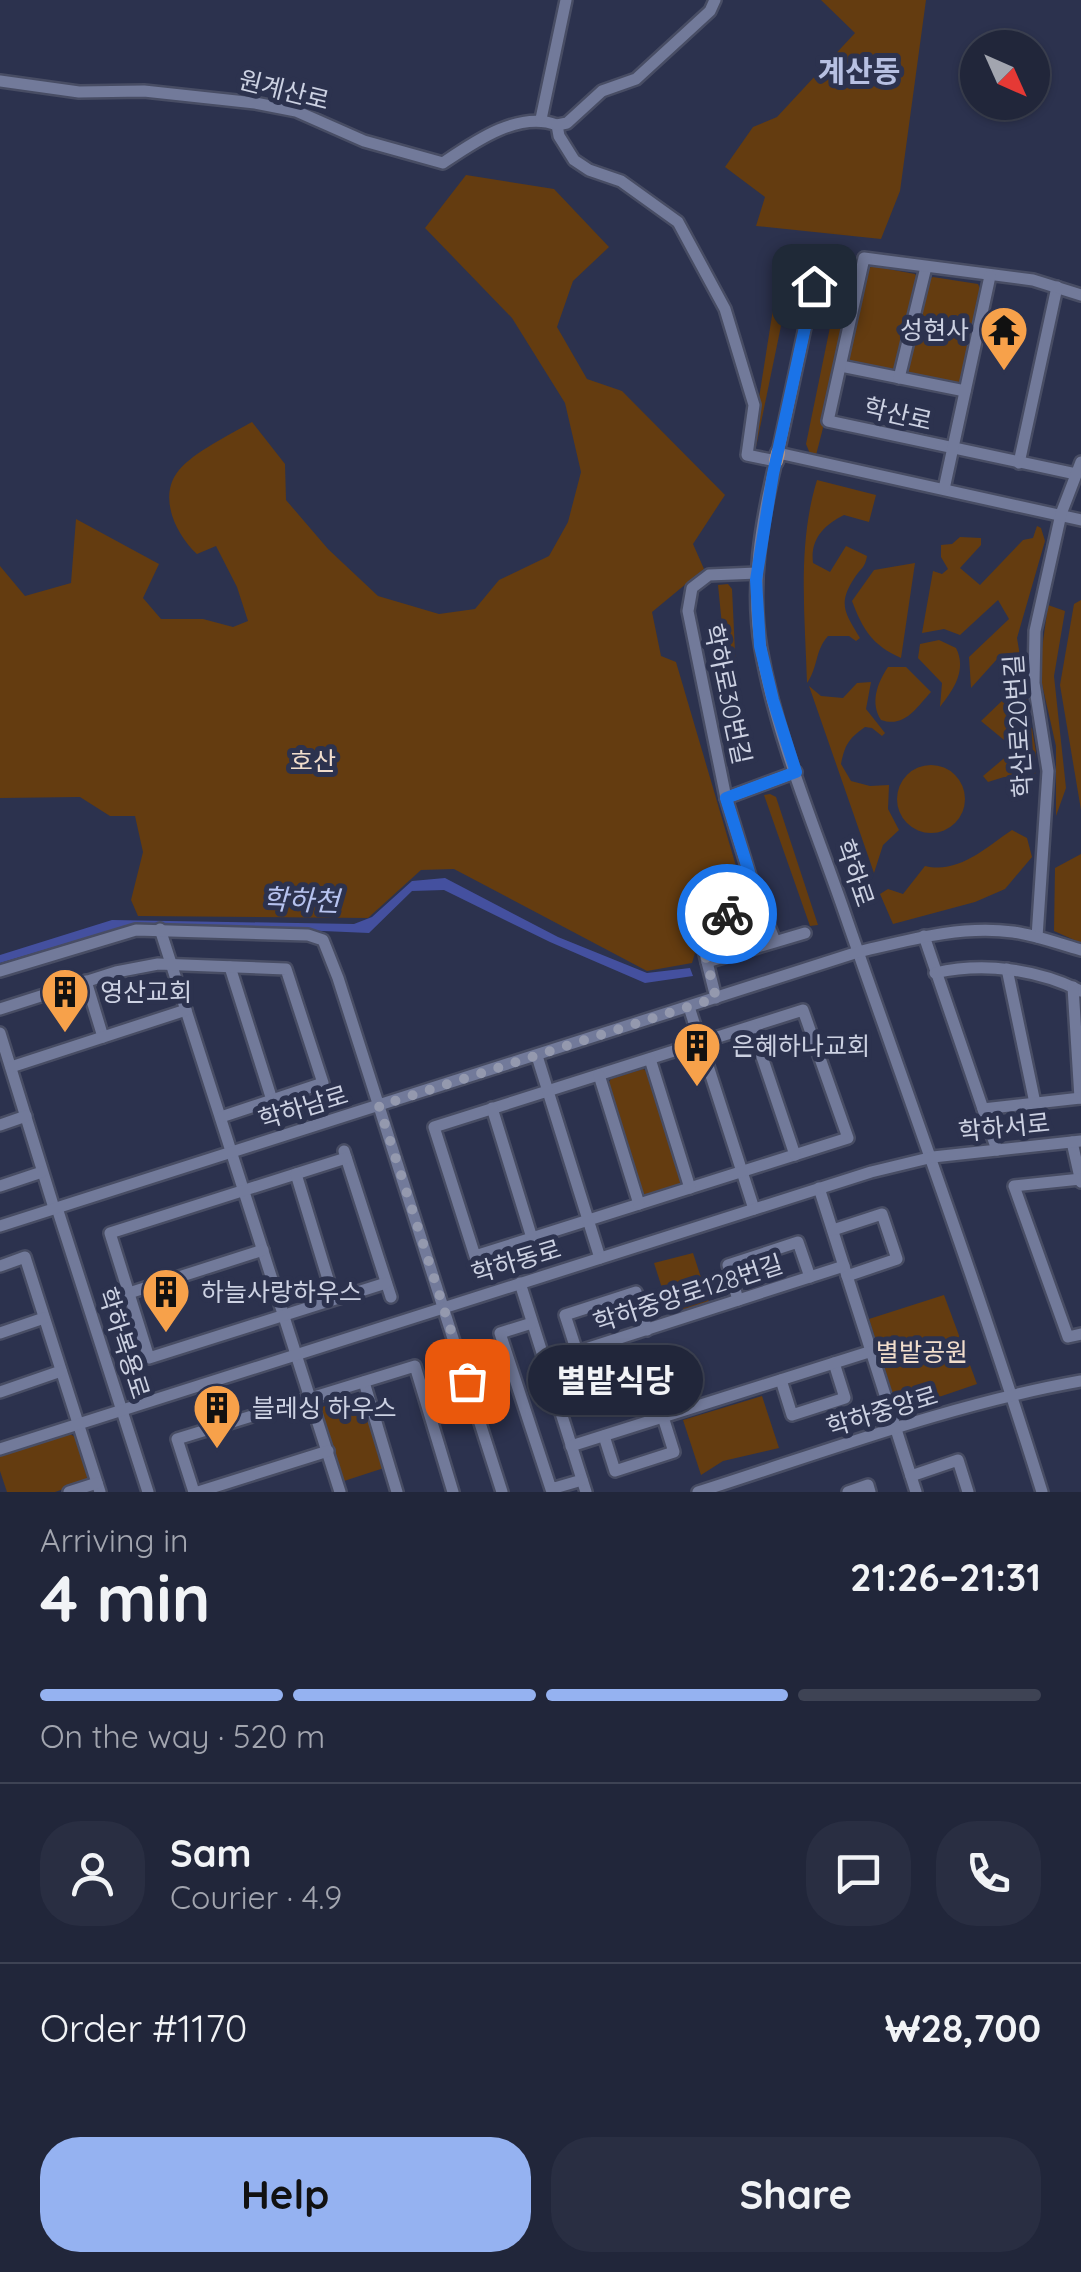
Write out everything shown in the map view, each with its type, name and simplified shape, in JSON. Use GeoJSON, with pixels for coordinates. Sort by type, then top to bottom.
{"type":"FeatureCollection","features":[{"type":"Feature","properties":{"kind":"street"},"geometry":{"type":"LineString","coordinates":[[566,0],[542,119],[557,126],[567,123],[602,91],[636,79],[710,11],[715,0]]}},
{"type":"Feature","properties":{"kind":"street","name":"원계산로"},"geometry":{"type":"LineString","coordinates":[[0,81],[79,92],[200,94],[296,111],[364,141],[443,163],[504,128],[542,119]]}},
{"type":"Feature","properties":{"kind":"street"},"geometry":{"type":"LineString","coordinates":[[557,126],[574,160],[589,170],[622,181],[678,222],[726,309],[754,405],[747,455],[777,457],[944,489],[1081,520]]}},
{"type":"Feature","properties":{"kind":"street","name":"학하로"},"geometry":{"type":"LineString","coordinates":[[821,253],[777,457],[757,573],[760,646],[796,772],[933,1157],[1042,1492]]}},
{"type":"Feature","properties":{"kind":"street","name":"학산로"},"geometry":{"type":"LineString","coordinates":[[953,450],[828,421],[864,258],[1033,280],[1081,296]]}},
{"type":"Feature","properties":{"kind":"street","name":"학산로"},"geometry":{"type":"LineString","coordinates":[[899,378],[926,267]]}},
{"type":"Feature","properties":{"kind":"street","name":"학산로"},"geometry":{"type":"LineString","coordinates":[[944,489],[990,276]]}},
{"type":"Feature","properties":{"kind":"street"},"geometry":{"type":"LineString","coordinates":[[1019,463],[1058,287]]}},
{"type":"Feature","properties":{"kind":"street","name":"학산로"},"geometry":{"type":"LineString","coordinates":[[840,366],[966,391]]}},
{"type":"Feature","properties":{"kind":"street"},"geometry":{"type":"LineString","coordinates":[[953,450],[1019,463],[1079,468],[1062,514]]}},
{"type":"Feature","properties":{"kind":"street","name":"학산로20번길"},"geometry":{"type":"LineString","coordinates":[[1038,936],[1048,771],[1033,657],[1035,630],[1062,514]]}},
{"type":"Feature","properties":{"kind":"street","name":"학하로30번길"},"geometry":{"type":"LineString","coordinates":[[757,573],[709,575],[692,588],[690,632],[726,798],[775,942]]}},
{"type":"Feature","properties":{"kind":"street"},"geometry":{"type":"LineString","coordinates":[[726,798],[796,772]]}},
{"type":"Feature","properties":{"kind":"street"},"geometry":{"type":"LineString","coordinates":[[716,998],[703,946],[729,911],[754,888]]}},
{"type":"Feature","properties":{"kind":"street"},"geometry":{"type":"LineString","coordinates":[[160,930],[340,1492]]}},
{"type":"Feature","properties":{"kind":"street","name":"학하남로"},"geometry":{"type":"LineString","coordinates":[[0,1226],[858,952],[924,936],[984,930],[1038,936],[1081,950]]}},
{"type":"Feature","properties":{"kind":"street"},"geometry":{"type":"LineString","coordinates":[[0,971],[128,931],[308,935],[323,940],[502,1492]]}},
{"type":"Feature","properties":{"kind":"street"},"geometry":{"type":"LineString","coordinates":[[707,962],[805,932]]}},
{"type":"Feature","properties":{"kind":"street"},"geometry":{"type":"LineString","coordinates":[[924,936],[997,1150]]}},
{"type":"Feature","properties":{"kind":"street"},"geometry":{"type":"LineString","coordinates":[[0,1008],[116,972],[172,964],[286,969],[323,1083],[221,1117]]}},
{"type":"Feature","properties":{"kind":"street"},"geometry":{"type":"LineString","coordinates":[[230,966],[272,1100]]}},
{"type":"Feature","properties":{"kind":"street"},"geometry":{"type":"LineString","coordinates":[[935,972],[955,968],[1007,970],[1077,989],[1081,1098],[984,1109]]}},
{"type":"Feature","properties":{"kind":"street"},"geometry":{"type":"LineString","coordinates":[[1007,970],[1035,1102]]}},
{"type":"Feature","properties":{"kind":"street"},"geometry":{"type":"LineString","coordinates":[[86,981],[103,1037]]}},
{"type":"Feature","properties":{"kind":"street"},"geometry":{"type":"LineString","coordinates":[[688,1007],[754,1210]]}},
{"type":"Feature","properties":{"kind":"street"},"geometry":{"type":"LineString","coordinates":[[10,1067],[186,1010]]}},
{"type":"Feature","properties":{"kind":"street"},"geometry":{"type":"LineString","coordinates":[[804,1010],[848,1138],[476,1256],[434,1127],[701,1043],[804,1010]]}},
{"type":"Feature","properties":{"kind":"street"},"geometry":{"type":"LineString","coordinates":[[752,1027],[796,1155]]}},
{"type":"Feature","properties":{"kind":"street","name":"학하복용로"},"geometry":{"type":"LineString","coordinates":[[0,1033],[148,1492]]}},
{"type":"Feature","properties":{"kind":"street"},"geometry":{"type":"LineString","coordinates":[[536,1056],[600,1258]]}},
{"type":"Feature","properties":{"kind":"street"},"geometry":{"type":"LineString","coordinates":[[650,1059],[690,1188]]}},
{"type":"Feature","properties":{"kind":"street"},"geometry":{"type":"LineString","coordinates":[[599,1075],[639,1204]]}},
{"type":"Feature","properties":{"kind":"street"},"geometry":{"type":"LineString","coordinates":[[492,1108],[532,1238]]}},
{"type":"Feature","properties":{"kind":"street"},"geometry":{"type":"LineString","coordinates":[[0,1125],[26,1116]]}},
{"type":"Feature","properties":{"kind":"street"},"geometry":{"type":"LineString","coordinates":[[1077,1142],[1081,1180],[1014,1186],[1068,1337],[1081,1334]]}},
{"type":"Feature","properties":{"kind":"street","name":"학하서로"},"geometry":{"type":"LineString","coordinates":[[933,1157],[1077,1142]]}},
{"type":"Feature","properties":{"kind":"street"},"geometry":{"type":"LineString","coordinates":[[386,1282],[149,1358],[110,1234],[296,1174],[345,1154],[391,1297]]}},
{"type":"Feature","properties":{"kind":"street","name":"학하동로"},"geometry":{"type":"LineString","coordinates":[[0,1448],[820,1188],[933,1157]]}},
{"type":"Feature","properties":{"kind":"street"},"geometry":{"type":"LineString","coordinates":[[0,1186],[42,1172]]}},
{"type":"Feature","properties":{"kind":"street"},"geometry":{"type":"LineString","coordinates":[[296,1174],[334,1299]]}},
{"type":"Feature","properties":{"kind":"street"},"geometry":{"type":"LineString","coordinates":[[820,1188],[916,1492]]}},
{"type":"Feature","properties":{"kind":"street","name":"학하중앙로128번길"},"geometry":{"type":"LineString","coordinates":[[545,1362],[810,1277],[897,1260],[882,1214],[833,1230]]}},
{"type":"Feature","properties":{"kind":"street"},"geometry":{"type":"LineString","coordinates":[[738,1300],[728,1265],[798,1242],[810,1277]]}},
{"type":"Feature","properties":{"kind":"street"},"geometry":{"type":"LineString","coordinates":[[129,1293],[263,1250]]}},
{"type":"Feature","properties":{"kind":"street"},"geometry":{"type":"LineString","coordinates":[[0,1266],[25,1257],[99,1487],[70,1492]]}},
{"type":"Feature","properties":{"kind":"street"},"geometry":{"type":"LineString","coordinates":[[520,1284],[584,1486],[550,1490],[500,1334],[532,1323]]}},
{"type":"Feature","properties":{"kind":"street"},"geometry":{"type":"LineString","coordinates":[[577,1352],[566,1315],[636,1292],[647,1330]]}},
{"type":"Feature","properties":{"kind":"street"},"geometry":{"type":"LineString","coordinates":[[0,1333],[44,1318]]}},
{"type":"Feature","properties":{"kind":"street"},"geometry":{"type":"LineString","coordinates":[[572,1446],[872,1351]]}},
{"type":"Feature","properties":{"kind":"street"},"geometry":{"type":"LineString","coordinates":[[781,1380],[792,1415],[810,1410],[845,1398],[834,1362]]}},
{"type":"Feature","properties":{"kind":"street"},"geometry":{"type":"LineString","coordinates":[[328,1451],[196,1492],[177,1440],[415,1366],[453,1492]]}},
{"type":"Feature","properties":{"kind":"street"},"geometry":{"type":"LineString","coordinates":[[0,1392],[61,1371]]}},
{"type":"Feature","properties":{"kind":"street","name":"학하중앙로"},"geometry":{"type":"LineString","coordinates":[[698,1492],[896,1429],[1081,1381]]}},
{"type":"Feature","properties":{"kind":"street"},"geometry":{"type":"LineString","coordinates":[[364,1382],[397,1492]]}},
{"type":"Feature","properties":{"kind":"street"},"geometry":{"type":"LineString","coordinates":[[604,1436],[615,1471],[674,1452],[663,1417]]}},
{"type":"Feature","properties":{"kind":"street"},"geometry":{"type":"LineString","coordinates":[[912,1476],[958,1460],[968,1492]]}},
{"type":"Feature","properties":{"kind":"street"},"geometry":{"type":"LineString","coordinates":[[848,1492],[868,1485],[870,1492]]}},
{"type":"Feature","properties":{"kind":"green space"},"geometry":{"type":"Polygon","coordinates":[[[821,0],[926,0],[900,191],[881,239],[756,226],[765,197],[725,167],[753,127],[777,117],[855,33],[821,0]]]}},
{"type":"Feature","properties":{"kind":"green space","name":"호산"},"geometry":{"type":"Polygon","coordinates":[[[466,175],[554,189],[609,247],[573,281],[557,327],[587,379],[622,391],[725,495],[693,544],[704,569],[652,612],[661,656],[676,662],[741,883],[731,892],[736,896],[708,922],[699,955],[695,953],[692,963],[647,971],[454,869],[421,870],[368,918],[138,916],[131,900],[143,852],[135,816],[110,816],[80,797],[0,798],[0,566],[25,596],[71,583],[76,519],[159,564],[143,598],[161,619],[203,619],[233,627],[248,621],[237,587],[216,546],[197,554],[182,537],[169,503],[173,480],[186,463],[252,422],[285,464],[286,500],[328,549],[378,596],[439,614],[475,609],[499,580],[549,556],[568,522],[581,472],[565,403],[512,318],[425,228],[466,175]]]}},
{"type":"Feature","properties":{"kind":"green space"},"geometry":{"type":"Polygon","coordinates":[[[793,249],[789,287],[756,447],[759,398],[780,265],[793,249]]]}},
{"type":"Feature","properties":{"kind":"green space"},"geometry":{"type":"Polygon","coordinates":[[[849,265],[856,266],[856,270],[822,432],[816,455],[811,456],[806,444],[836,298],[849,265]]]}},
{"type":"Feature","properties":{"kind":"green space"},"geometry":{"type":"Polygon","coordinates":[[[872,266],[915,274],[918,279],[898,371],[894,374],[846,360],[867,270],[872,266]]]}},
{"type":"Feature","properties":{"kind":"green space"},"geometry":{"type":"Polygon","coordinates":[[[933,277],[978,284],[981,291],[962,386],[911,378],[908,374],[928,280],[933,277]]]}},
{"type":"Feature","properties":{"kind":"green space"},"geometry":{"type":"Polygon","coordinates":[[[817,480],[876,495],[869,522],[844,515],[830,523],[816,540],[813,563],[830,572],[846,546],[867,556],[849,586],[845,602],[847,615],[860,638],[856,641],[849,636],[828,636],[807,683],[805,555],[817,480]]]}},
{"type":"Feature","properties":{"kind":"green space"},"geometry":{"type":"Polygon","coordinates":[[[1037,526],[1045,541],[1017,638],[1036,752],[1035,779],[1004,777],[988,782],[983,776],[1015,749],[981,721],[1006,697],[998,658],[971,688],[969,657],[1009,619],[998,600],[960,635],[944,629],[922,633],[933,571],[942,574],[948,569],[941,557],[941,545],[952,544],[960,537],[981,538],[981,545],[960,568],[980,585],[1023,540],[1033,538],[1037,526]]]}},
{"type":"Feature","properties":{"kind":"green space"},"geometry":{"type":"Polygon","coordinates":[[[915,563],[901,658],[870,636],[852,601],[874,570],[915,563]]]}},
{"type":"Feature","properties":{"kind":"green space"},"geometry":{"type":"Polygon","coordinates":[[[728,584],[732,589],[737,694],[729,696],[718,585],[728,584]]]}},
{"type":"Feature","properties":{"kind":"green space"},"geometry":{"type":"Polygon","coordinates":[[[1081,600],[1081,810],[1060,685],[1074,604],[1081,600]]]}},
{"type":"Feature","properties":{"kind":"green space"},"geometry":{"type":"Polygon","coordinates":[[[1048,605],[1065,611],[1054,676],[1066,788],[1056,816],[1056,746],[1039,671],[1048,605]]]}},
{"type":"Feature","properties":{"kind":"green space"},"geometry":{"type":"Polygon","coordinates":[[[939,640],[956,648],[960,664],[954,686],[940,707],[942,683],[918,658],[920,644],[939,640]]]}},
{"type":"Feature","properties":{"kind":"green space"},"geometry":{"type":"Polygon","coordinates":[[[888,667],[906,667],[931,692],[909,715],[889,722],[881,720],[875,700],[888,667]]]}},
{"type":"Feature","properties":{"kind":"green space"},"geometry":{"type":"Polygon","coordinates":[[[871,682],[866,709],[885,733],[882,736],[865,727],[848,743],[841,764],[851,781],[889,785],[888,809],[899,830],[883,845],[874,873],[809,686],[821,696],[843,698],[857,683],[871,682]]]}},
{"type":"Feature","properties":{"kind":"green space"},"geometry":{"type":"Polygon","coordinates":[[[931,765],[955,775],[965,799],[955,823],[931,833],[907,823],[897,799],[907,775],[931,765]]]}},
{"type":"Feature","properties":{"kind":"green space"},"geometry":{"type":"Polygon","coordinates":[[[764,795],[776,797],[818,925],[810,926],[764,795]]]}},
{"type":"Feature","properties":{"kind":"green space"},"geometry":{"type":"Polygon","coordinates":[[[1012,830],[1027,838],[1032,857],[1005,889],[975,902],[893,924],[880,894],[888,889],[903,894],[925,866],[960,863],[1012,830]]]}},
{"type":"Feature","properties":{"kind":"green space"},"geometry":{"type":"Polygon","coordinates":[[[1081,854],[1081,943],[1054,931],[1055,868],[1081,854]]]}},
{"type":"Feature","properties":{"kind":"green space"},"geometry":{"type":"Polygon","coordinates":[[[643,1069],[648,1072],[684,1183],[680,1190],[641,1198],[607,1085],[611,1079],[643,1069]]]}},
{"type":"Feature","properties":{"kind":"green space"},"geometry":{"type":"Polygon","coordinates":[[[693,1253],[709,1302],[670,1313],[654,1263],[693,1253]]]}},
{"type":"Feature","properties":{"kind":"green space","name":"별밭공원"},"geometry":{"type":"Polygon","coordinates":[[[944,1295],[977,1384],[898,1411],[869,1319],[944,1295]]]}},
{"type":"Feature","properties":{"kind":"green space"},"geometry":{"type":"Polygon","coordinates":[[[762,1396],[779,1448],[723,1461],[701,1475],[683,1420],[762,1396]]]}},
{"type":"Feature","properties":{"kind":"green space"},"geometry":{"type":"Polygon","coordinates":[[[356,1397],[362,1400],[384,1468],[341,1482],[319,1412],[322,1407],[356,1397]]]}},
{"type":"Feature","properties":{"kind":"green space"},"geometry":{"type":"Polygon","coordinates":[[[70,1434],[77,1438],[90,1477],[87,1481],[55,1492],[7,1492],[0,1456],[70,1434]]]}},
{"type":"Feature","properties":{"kind":"water"},"geometry":{"type":"Polygon","coordinates":[[[445,878],[558,937],[647,973],[690,968],[693,976],[645,983],[444,890],[412,891],[369,933],[135,923],[0,963],[0,955],[112,920],[354,924],[372,917],[412,881],[445,878]]]}},
{"type":"Feature","properties":{"kind":"way so far"},"geometry":{"type":"LineString","coordinates":[[467,1381],[379,1106],[716,998],[703,946],[727,914]]}},
{"type":"Feature","properties":{"kind":"place","name":"성현사"},"geometry":{"type":"Point","coordinates":[1004,372]}},
{"type":"Feature","properties":{"kind":"place","name":"영산교회"},"geometry":{"type":"Point","coordinates":[65,1034]}},
{"type":"Feature","properties":{"kind":"place","name":"은혜하나교회"},"geometry":{"type":"Point","coordinates":[697,1088]}},
{"type":"Feature","properties":{"kind":"place","name":"하늘사랑하우스"},"geometry":{"type":"Point","coordinates":[166,1334]}},
{"type":"Feature","properties":{"kind":"place","name":"별밭식당"},"geometry":{"type":"Point","coordinates":[467,1381]}},
{"type":"Feature","properties":{"kind":"place","name":"블레싱 하우스"},"geometry":{"type":"Point","coordinates":[217,1450]}},
{"type":"Feature","properties":{"kind":"district","name":"계산동"},"geometry":{"type":"Point","coordinates":[859,72]}},
{"type":"Feature","properties":{"kind":"route"},"geometry":{"type":"LineString","coordinates":[[727,914],[754,888],[726,798],[796,772],[760,646],[756,580],[773,474],[814,286]]}},
{"type":"Feature","properties":{"kind":"water label","name":"학하천"},"geometry":{"type":"Point","coordinates":[301,900]}}]}
